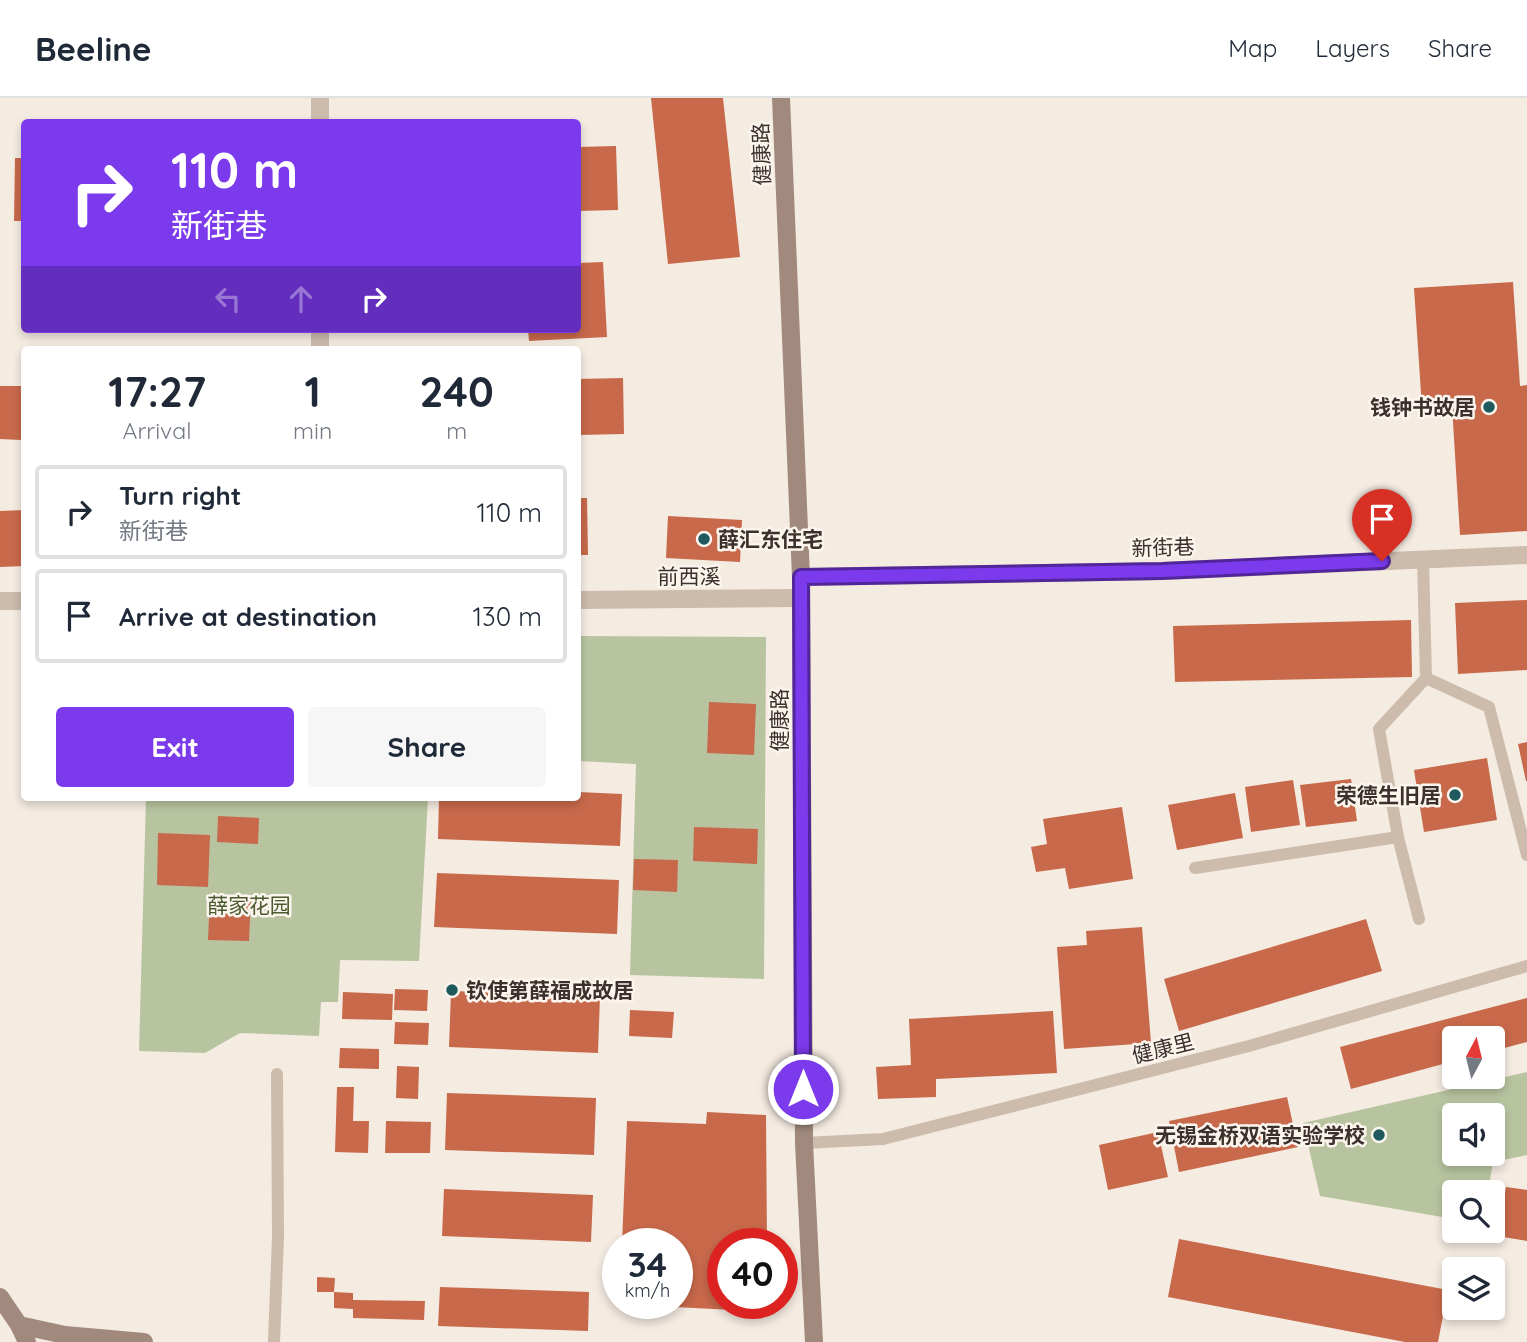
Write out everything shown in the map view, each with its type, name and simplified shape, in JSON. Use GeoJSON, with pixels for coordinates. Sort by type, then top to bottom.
{"type":"FeatureCollection","features":[{"type":"Feature","properties":{"kind":"street"},"geometry":{"type":"LineString","coordinates":[[320,98],[320,119]]}},
{"type":"Feature","properties":{"kind":"street","name":"健康路"},"geometry":{"type":"LineString","coordinates":[[781,98],[801,577],[804,1143],[814,1342]]}},
{"type":"Feature","properties":{"kind":"street","name":"新街巷"},"geometry":{"type":"LineString","coordinates":[[801,577],[1162,571],[1527,555]]}},
{"type":"Feature","properties":{"kind":"street","name":"前西溪"},"geometry":{"type":"LineString","coordinates":[[581,600],[801,598]]}},
{"type":"Feature","properties":{"kind":"street"},"geometry":{"type":"LineString","coordinates":[[0,601],[21,601]]}},
{"type":"Feature","properties":{"kind":"street"},"geometry":{"type":"LineString","coordinates":[[0,1297],[27,1342]]}},
{"type":"Feature","properties":{"kind":"street"},"geometry":{"type":"LineString","coordinates":[[19,1325],[65,1335],[144,1342]]}},
{"type":"Feature","properties":{"kind":"lane"},"geometry":{"type":"LineString","coordinates":[[1419,919],[1398,837],[1379,729],[1426,678],[1423,560]]}},
{"type":"Feature","properties":{"kind":"lane"},"geometry":{"type":"LineString","coordinates":[[1426,678],[1489,708],[1527,855]]}},
{"type":"Feature","properties":{"kind":"lane"},"geometry":{"type":"LineString","coordinates":[[1195,868],[1398,837]]}},
{"type":"Feature","properties":{"kind":"lane","name":"健康里"},"geometry":{"type":"LineString","coordinates":[[804,1143],[883,1139],[1249,1046],[1527,966]]}},
{"type":"Feature","properties":{"kind":"lane"},"geometry":{"type":"LineString","coordinates":[[274,1342],[278,1237],[277,1074]]}},
{"type":"Feature","properties":{"kind":"green space"},"geometry":{"type":"Polygon","coordinates":[[[581,636],[766,637],[764,979],[630,975],[636,764],[581,761],[581,636]]]}},
{"type":"Feature","properties":{"kind":"green space","name":"薛家花园"},"geometry":{"type":"Polygon","coordinates":[[[146,801],[428,801],[419,961],[340,960],[338,1002],[321,1002],[319,1036],[240,1033],[205,1053],[139,1051],[146,801]]]}},
{"type":"Feature","properties":{"kind":"green space"},"geometry":{"type":"Polygon","coordinates":[[[1527,1072],[1527,1155],[1505,1160],[1505,1103],[1442,1103],[1442,1166],[1492,1166],[1490,1180],[1442,1180],[1442,1217],[1320,1196],[1303,1123],[1452,1089],[1505,1089],[1505,1077],[1527,1072]]]}},
{"type":"Feature","properties":{"kind":"building"},"geometry":{"type":"Polygon","coordinates":[[[651,98],[723,98],[740,257],[668,264],[651,98]]]}},
{"type":"Feature","properties":{"kind":"building"},"geometry":{"type":"Polygon","coordinates":[[[616,146],[618,210],[581,211],[581,147],[616,146]]]}},
{"type":"Feature","properties":{"kind":"building"},"geometry":{"type":"Polygon","coordinates":[[[15,158],[21,158],[21,221],[14,221],[15,158]]]}},
{"type":"Feature","properties":{"kind":"building"},"geometry":{"type":"Polygon","coordinates":[[[603,262],[607,337],[529,341],[528,333],[581,333],[581,263],[603,262]]]}},
{"type":"Feature","properties":{"kind":"building","name":"钱钟书故居"},"geometry":{"type":"Polygon","coordinates":[[[1513,282],[1520,386],[1527,385],[1527,531],[1460,535],[1452,406],[1422,408],[1414,288],[1513,282]]]}},
{"type":"Feature","properties":{"kind":"building"},"geometry":{"type":"Polygon","coordinates":[[[623,378],[624,434],[581,435],[581,379],[623,378]]]}},
{"type":"Feature","properties":{"kind":"building"},"geometry":{"type":"Polygon","coordinates":[[[0,386],[21,386],[21,440],[0,439],[0,386]]]}},
{"type":"Feature","properties":{"kind":"building"},"geometry":{"type":"Polygon","coordinates":[[[581,498],[587,498],[588,555],[581,555],[581,498]]]}},
{"type":"Feature","properties":{"kind":"building"},"geometry":{"type":"Polygon","coordinates":[[[21,510],[21,566],[0,567],[0,511],[21,510]]]}},
{"type":"Feature","properties":{"kind":"building","name":"薛汇东住宅"},"geometry":{"type":"Polygon","coordinates":[[[668,516],[742,520],[740,562],[666,558],[668,516]]]}},
{"type":"Feature","properties":{"kind":"building"},"geometry":{"type":"Polygon","coordinates":[[[1527,600],[1527,670],[1458,674],[1455,603],[1527,600]]]}},
{"type":"Feature","properties":{"kind":"building"},"geometry":{"type":"Polygon","coordinates":[[[1411,620],[1412,677],[1175,682],[1173,626],[1411,620]]]}},
{"type":"Feature","properties":{"kind":"building"},"geometry":{"type":"Polygon","coordinates":[[[709,702],[756,704],[754,755],[707,753],[709,702]]]}},
{"type":"Feature","properties":{"kind":"building"},"geometry":{"type":"Polygon","coordinates":[[[1527,742],[1527,781],[1526,781],[1518,744],[1527,742]]]}},
{"type":"Feature","properties":{"kind":"building","name":"荣德生旧居"},"geometry":{"type":"Polygon","coordinates":[[[1487,758],[1497,820],[1424,832],[1414,770],[1487,758]]]}},
{"type":"Feature","properties":{"kind":"building"},"geometry":{"type":"Polygon","coordinates":[[[1351,779],[1357,821],[1306,827],[1300,785],[1351,779]]]}},
{"type":"Feature","properties":{"kind":"building"},"geometry":{"type":"Polygon","coordinates":[[[1293,780],[1300,825],[1251,832],[1245,787],[1293,780]]]}},
{"type":"Feature","properties":{"kind":"building"},"geometry":{"type":"Polygon","coordinates":[[[581,792],[622,794],[620,846],[438,839],[439,801],[581,801],[581,792]]]}},
{"type":"Feature","properties":{"kind":"building"},"geometry":{"type":"Polygon","coordinates":[[[1235,793],[1243,838],[1177,850],[1168,805],[1235,793]]]}},
{"type":"Feature","properties":{"kind":"building"},"geometry":{"type":"Polygon","coordinates":[[[1122,807],[1133,879],[1069,889],[1065,868],[1036,872],[1031,847],[1047,844],[1043,819],[1122,807]]]}},
{"type":"Feature","properties":{"kind":"building"},"geometry":{"type":"Polygon","coordinates":[[[218,816],[259,818],[258,844],[217,842],[218,816]]]}},
{"type":"Feature","properties":{"kind":"building"},"geometry":{"type":"Polygon","coordinates":[[[694,827],[758,829],[757,864],[693,861],[694,827]]]}},
{"type":"Feature","properties":{"kind":"building"},"geometry":{"type":"Polygon","coordinates":[[[158,833],[210,835],[208,887],[157,885],[158,833]]]}},
{"type":"Feature","properties":{"kind":"building"},"geometry":{"type":"Polygon","coordinates":[[[634,859],[678,860],[677,892],[633,890],[634,859]]]}},
{"type":"Feature","properties":{"kind":"building"},"geometry":{"type":"Polygon","coordinates":[[[437,873],[619,880],[617,934],[434,927],[437,873]]]}},
{"type":"Feature","properties":{"kind":"building"},"geometry":{"type":"Polygon","coordinates":[[[210,895],[251,896],[249,941],[208,940],[210,895]]]}},
{"type":"Feature","properties":{"kind":"building"},"geometry":{"type":"Polygon","coordinates":[[[1366,919],[1382,971],[1179,1031],[1164,979],[1366,919]]]}},
{"type":"Feature","properties":{"kind":"building"},"geometry":{"type":"Polygon","coordinates":[[[1142,927],[1151,1043],[1064,1049],[1057,947],[1087,945],[1086,931],[1142,927]]]}},
{"type":"Feature","properties":{"kind":"building"},"geometry":{"type":"Polygon","coordinates":[[[395,989],[428,990],[427,1011],[394,1010],[395,989]]]}},
{"type":"Feature","properties":{"kind":"building"},"geometry":{"type":"Polygon","coordinates":[[[451,991],[600,996],[598,1053],[449,1047],[451,991]]]}},
{"type":"Feature","properties":{"kind":"building"},"geometry":{"type":"Polygon","coordinates":[[[343,992],[393,994],[392,1020],[342,1019],[343,992]]]}},
{"type":"Feature","properties":{"kind":"building"},"geometry":{"type":"Polygon","coordinates":[[[1527,998],[1527,1042],[1505,1048],[1505,1026],[1442,1026],[1442,1064],[1351,1089],[1340,1047],[1527,998]]]}},
{"type":"Feature","properties":{"kind":"building"},"geometry":{"type":"Polygon","coordinates":[[[630,1010],[674,1012],[672,1038],[629,1036],[630,1010]]]}},
{"type":"Feature","properties":{"kind":"building"},"geometry":{"type":"Polygon","coordinates":[[[1053,1011],[1057,1073],[936,1079],[936,1097],[878,1099],[876,1067],[911,1065],[909,1019],[1053,1011]]]}},
{"type":"Feature","properties":{"kind":"building"},"geometry":{"type":"Polygon","coordinates":[[[395,1022],[429,1023],[428,1045],[394,1044],[395,1022]]]}},
{"type":"Feature","properties":{"kind":"building"},"geometry":{"type":"Polygon","coordinates":[[[340,1048],[379,1049],[379,1069],[339,1068],[340,1048]]]}},
{"type":"Feature","properties":{"kind":"building"},"geometry":{"type":"Polygon","coordinates":[[[397,1066],[419,1067],[418,1099],[396,1098],[397,1066]]]}},
{"type":"Feature","properties":{"kind":"building"},"geometry":{"type":"Polygon","coordinates":[[[337,1087],[354,1087],[353,1121],[369,1121],[368,1153],[335,1152],[337,1087]]]}},
{"type":"Feature","properties":{"kind":"building"},"geometry":{"type":"Polygon","coordinates":[[[447,1093],[596,1098],[594,1155],[445,1150],[447,1093]]]}},
{"type":"Feature","properties":{"kind":"building"},"geometry":{"type":"Polygon","coordinates":[[[1287,1097],[1298,1147],[1179,1172],[1169,1121],[1287,1097]]]}},
{"type":"Feature","properties":{"kind":"building"},"geometry":{"type":"Polygon","coordinates":[[[707,1112],[766,1115],[767,1228],[707,1228],[707,1309],[693,1308],[693,1228],[623,1228],[627,1121],[706,1124],[707,1112]]]}},
{"type":"Feature","properties":{"kind":"building"},"geometry":{"type":"Polygon","coordinates":[[[386,1121],[431,1122],[430,1153],[385,1153],[386,1121]]]}},
{"type":"Feature","properties":{"kind":"building"},"geometry":{"type":"Polygon","coordinates":[[[1158,1132],[1168,1177],[1108,1190],[1099,1145],[1158,1132]]]}},
{"type":"Feature","properties":{"kind":"building"},"geometry":{"type":"Polygon","coordinates":[[[1506,1187],[1527,1190],[1527,1241],[1505,1237],[1506,1187]]]}},
{"type":"Feature","properties":{"kind":"building"},"geometry":{"type":"Polygon","coordinates":[[[444,1189],[593,1195],[591,1242],[442,1236],[444,1189]]]}},
{"type":"Feature","properties":{"kind":"building"},"geometry":{"type":"Polygon","coordinates":[[[1179,1239],[1442,1289],[1442,1320],[1438,1342],[1405,1342],[1168,1297],[1179,1239]]]}},
{"type":"Feature","properties":{"kind":"building"},"geometry":{"type":"Polygon","coordinates":[[[317,1277],[335,1278],[334,1292],[317,1292],[317,1277]]]}},
{"type":"Feature","properties":{"kind":"building"},"geometry":{"type":"Polygon","coordinates":[[[440,1287],[589,1292],[588,1331],[438,1326],[440,1287]]]}},
{"type":"Feature","properties":{"kind":"building"},"geometry":{"type":"Polygon","coordinates":[[[334,1292],[353,1293],[353,1300],[425,1301],[424,1320],[353,1318],[353,1309],[334,1308],[334,1292]]]}},
{"type":"Feature","properties":{"kind":"place","name":"钱钟书故居"},"geometry":{"type":"Point","coordinates":[1489,407]}},
{"type":"Feature","properties":{"kind":"place","name":"薛汇东住宅"},"geometry":{"type":"Point","coordinates":[704,539]}},
{"type":"Feature","properties":{"kind":"place","name":"荣德生旧居"},"geometry":{"type":"Point","coordinates":[1455,795]}},
{"type":"Feature","properties":{"kind":"place","name":"钦使第薛福成故居"},"geometry":{"type":"Point","coordinates":[452,990]}},
{"type":"Feature","properties":{"kind":"place","name":"无锡金桥双语实验学校"},"geometry":{"type":"Point","coordinates":[1379,1135]}},
{"type":"Feature","properties":{"kind":"route"},"geometry":{"type":"LineString","coordinates":[[803,1089],[801,577],[1162,571],[1382,561]]}}]}
